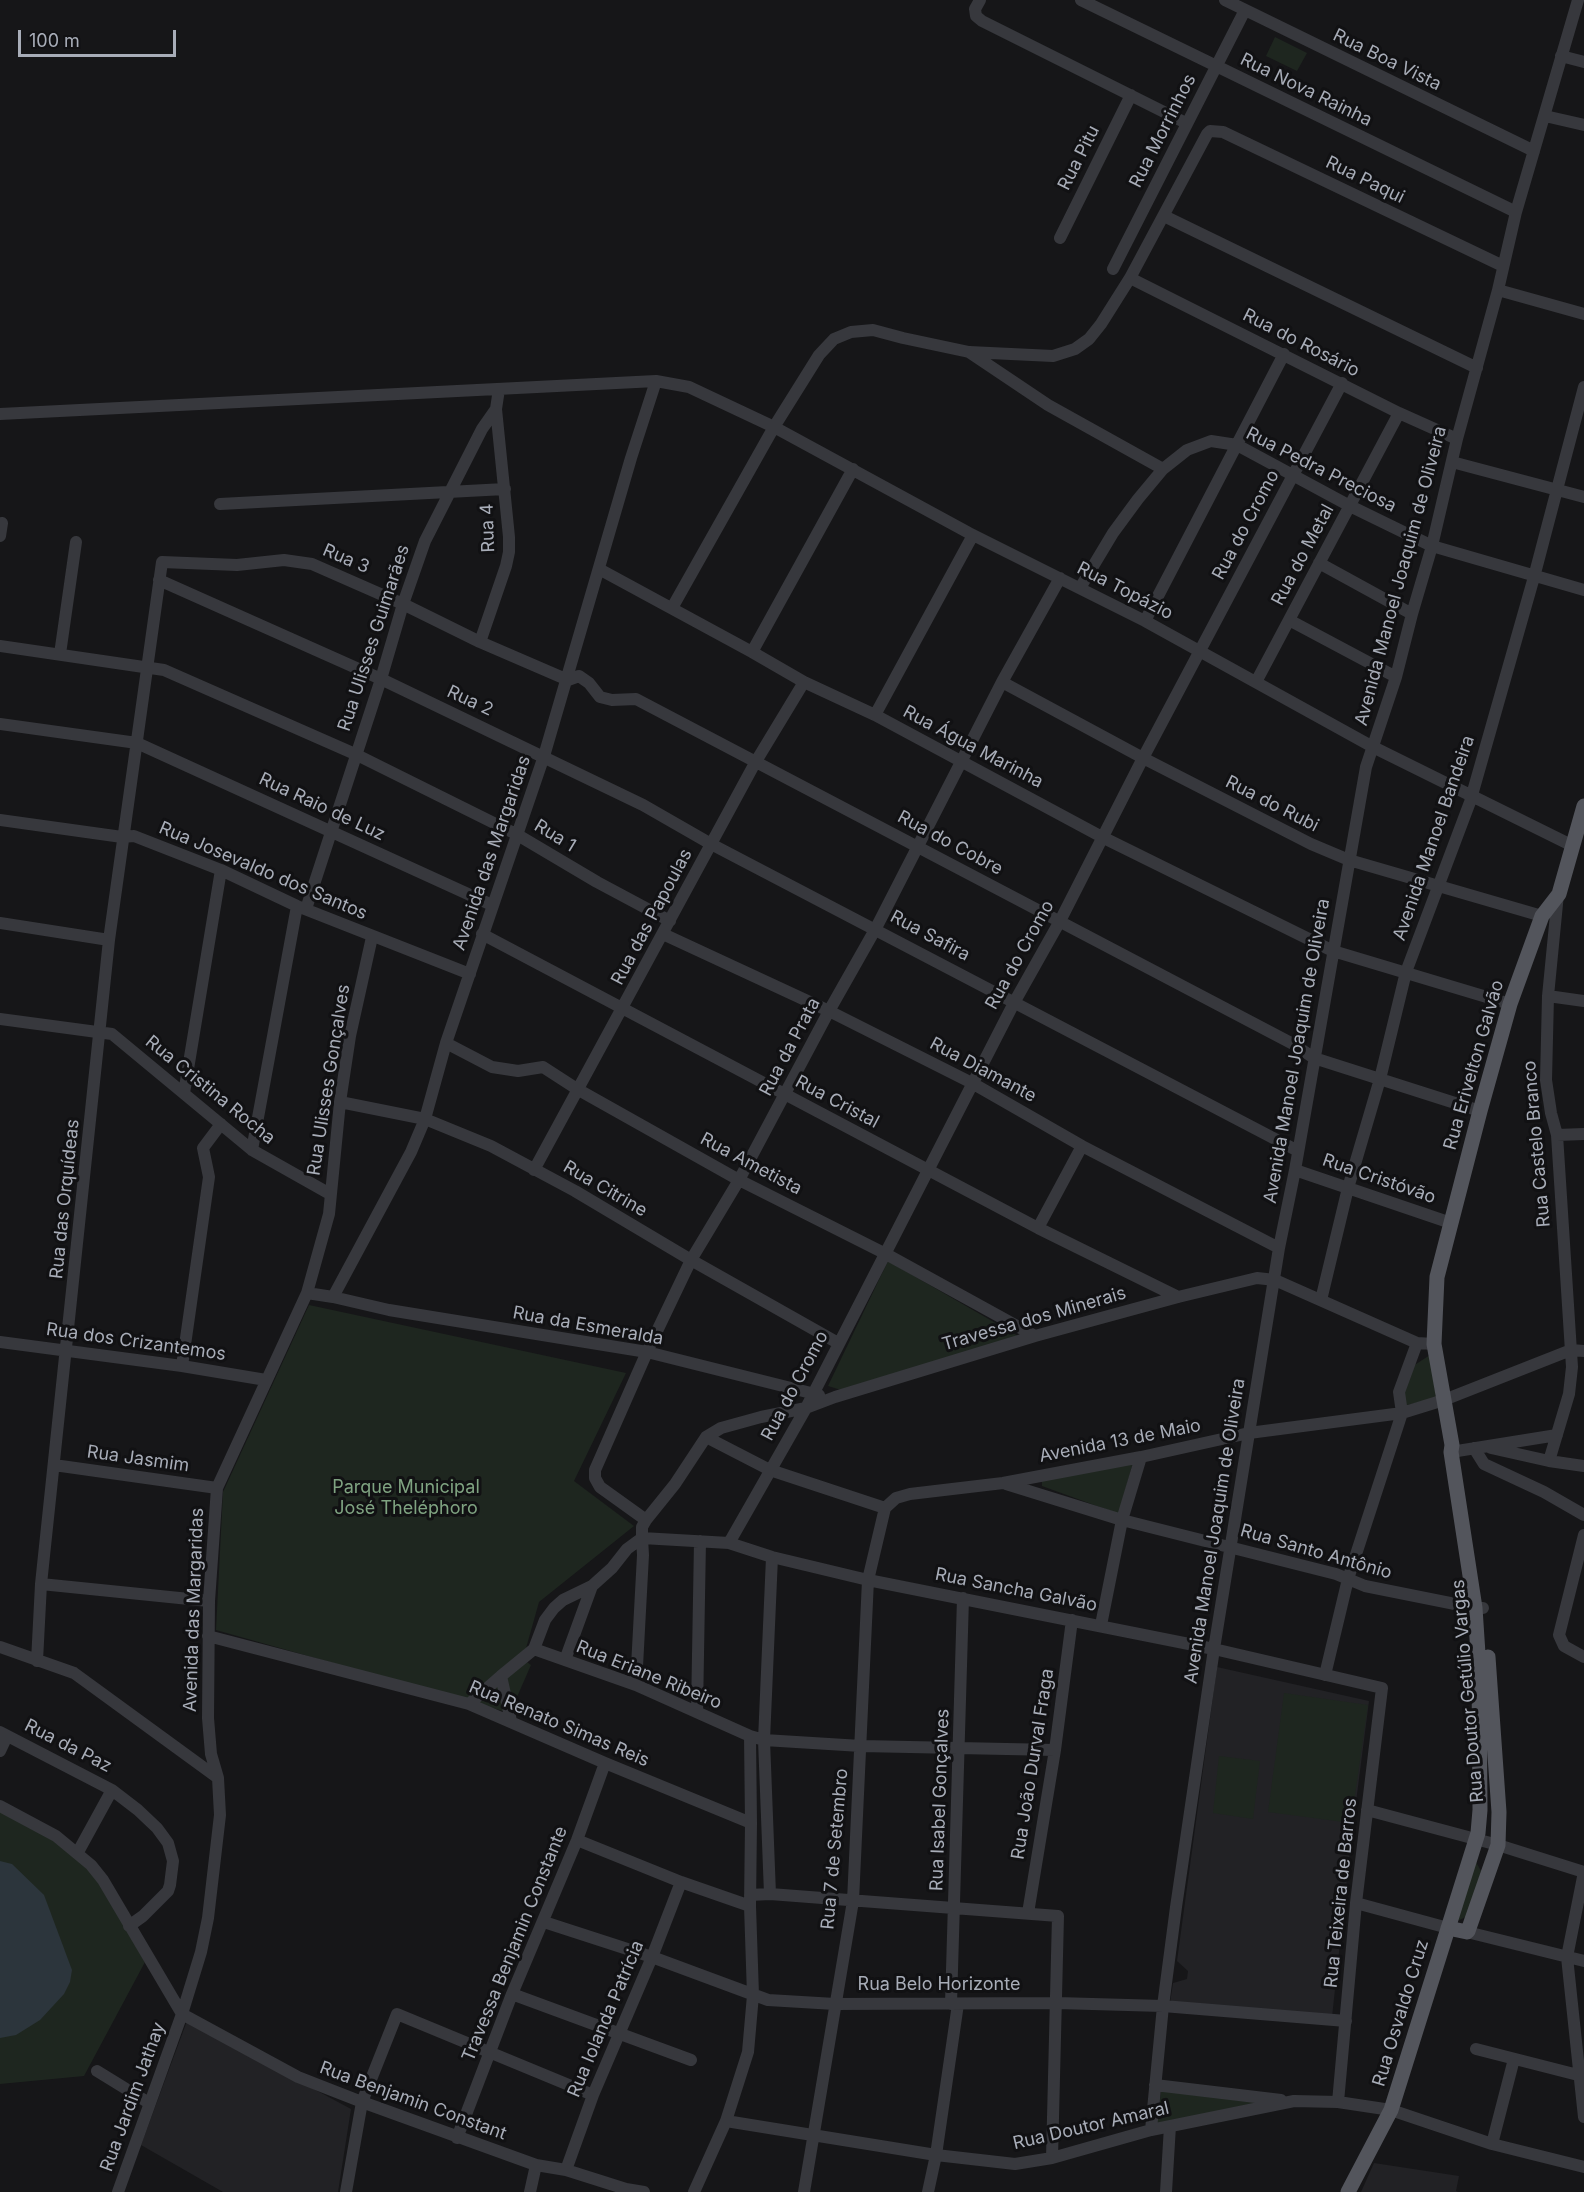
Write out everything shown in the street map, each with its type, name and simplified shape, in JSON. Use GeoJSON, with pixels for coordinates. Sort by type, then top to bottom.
{"type":"FeatureCollection","features":[{"type":"Feature","properties":{"kind":"main road","name":"Rua Erivelton Galvão"},"geometry":{"type":"LineString","coordinates":[[1434,1344],[1437,1277],[1480,1111],[1510,1004],[1542,916],[1558,894],[1584,806]]}},
{"type":"Feature","properties":{"kind":"main road","name":"Rua Doutor Getúlio Vargas"},"geometry":{"type":"LineString","coordinates":[[1434,1344],[1479,1608],[1492,1718],[1498,1812],[1498,1845],[1468,1929]]}},
{"type":"Feature","properties":{"kind":"main road","name":"Rua Doutor Getúlio Vargas"},"geometry":{"type":"LineString","coordinates":[[1450,1925],[1472,1858],[1480,1810],[1479,1608]]}},
{"type":"Feature","properties":{"kind":"main road"},"geometry":{"type":"LineString","coordinates":[[1472,1858],[1490,1865]]}},
{"type":"Feature","properties":{"kind":"main road"},"geometry":{"type":"LineString","coordinates":[[1450,1925],[1468,1929]]}},
{"type":"Feature","properties":{"kind":"main road","name":"Rua Osvaldo Cruz"},"geometry":{"type":"LineString","coordinates":[[1348,2192],[1391,2110],[1450,1925]]}},
{"type":"Feature","properties":{"kind":"street"},"geometry":{"type":"LineString","coordinates":[[980,0],[975,9],[976,15],[982,21],[1186,123]]}},
{"type":"Feature","properties":{"kind":"street","name":"Rua Nova Rainha"},"geometry":{"type":"LineString","coordinates":[[1081,0],[1516,212]]}},
{"type":"Feature","properties":{"kind":"street","name":"Rua Boa Vista"},"geometry":{"type":"LineString","coordinates":[[1225,0],[1534,151]]}},
{"type":"Feature","properties":{"kind":"street","name":"Avenida Manoel Joaquim de Oliveira"},"geometry":{"type":"LineString","coordinates":[[1151,2130],[1163,2006],[1230,1546],[1280,1248],[1366,767],[1396,677],[1432,546],[1457,439],[1498,290],[1516,212],[1578,0]]}},
{"type":"Feature","properties":{"kind":"street","name":"Rua Morrinhos"},"geometry":{"type":"LineString","coordinates":[[1113,269],[1245,10]]}},
{"type":"Feature","properties":{"kind":"street"},"geometry":{"type":"LineString","coordinates":[[1561,56],[1584,62]]}},
{"type":"Feature","properties":{"kind":"street","name":"Rua Pitu"},"geometry":{"type":"LineString","coordinates":[[1060,238],[1131,95]]}},
{"type":"Feature","properties":{"kind":"street"},"geometry":{"type":"LineString","coordinates":[[1545,116],[1584,125]]}},
{"type":"Feature","properties":{"kind":"street","name":"Rua Paqui"},"geometry":{"type":"LineString","coordinates":[[1164,216],[1207,134],[1210,131],[1223,132],[1503,266]]}},
{"type":"Feature","properties":{"kind":"street"},"geometry":{"type":"LineString","coordinates":[[672,608],[774,427],[819,355],[834,339],[851,332],[873,330],[969,352],[1053,356],[1075,349],[1089,339],[1101,324],[1130,278],[1164,216],[1477,368]]}},
{"type":"Feature","properties":{"kind":"street","name":"Rua do Rosário"},"geometry":{"type":"LineString","coordinates":[[1130,278],[1399,413],[1457,439]]}},
{"type":"Feature","properties":{"kind":"street"},"geometry":{"type":"LineString","coordinates":[[1498,290],[1584,314]]}},
{"type":"Feature","properties":{"kind":"street"},"geometry":{"type":"LineString","coordinates":[[969,352],[1048,405],[1163,469],[1113,533],[1080,588]]}},
{"type":"Feature","properties":{"kind":"street"},"geometry":{"type":"LineString","coordinates":[[1145,621],[1284,354]]}},
{"type":"Feature","properties":{"kind":"street","name":"Rua Topázio"},"geometry":{"type":"LineString","coordinates":[[0,414],[656,381],[688,387],[774,427],[973,535],[1145,621],[1373,747],[1573,846]]}},
{"type":"Feature","properties":{"kind":"street","name":"Avenida das Margaridas"},"geometry":{"type":"LineString","coordinates":[[333,1297],[406,1162],[425,1119],[446,1043],[568,680],[656,381]]}},
{"type":"Feature","properties":{"kind":"street","name":"Rua do Cromo"},"geometry":{"type":"LineString","coordinates":[[729,1543],[806,1408],[972,1083],[1060,921],[1143,758],[1342,383]]}},
{"type":"Feature","properties":{"kind":"street","name":"Avenida Manoel Bandeira"},"geometry":{"type":"LineString","coordinates":[[1321,1300],[1348,1188],[1380,1079],[1406,972],[1471,797],[1534,577],[1584,387]]}},
{"type":"Feature","properties":{"kind":"street","name":"Rua Ulisses Guimarães"},"geometry":{"type":"LineString","coordinates":[[252,1150],[301,908],[331,831],[425,541],[482,429],[496,409],[499,389]]}},
{"type":"Feature","properties":{"kind":"street","name":"Rua 4"},"geometry":{"type":"LineString","coordinates":[[480,642],[509,552],[496,409]]}},
{"type":"Feature","properties":{"kind":"street","name":"Rua do Metal"},"geometry":{"type":"LineString","coordinates":[[1256,682],[1399,413]]}},
{"type":"Feature","properties":{"kind":"street","name":"Rua Pedra Preciosa"},"geometry":{"type":"LineString","coordinates":[[1163,469],[1187,450],[1211,441],[1237,445],[1350,506],[1432,546],[1584,590]]}},
{"type":"Feature","properties":{"kind":"street"},"geometry":{"type":"LineString","coordinates":[[1452,462],[1584,497]]}},
{"type":"Feature","properties":{"kind":"street"},"geometry":{"type":"LineString","coordinates":[[752,652],[853,469]]}},
{"type":"Feature","properties":{"kind":"street"},"geometry":{"type":"LineString","coordinates":[[220,504],[505,489]]}},
{"type":"Feature","properties":{"kind":"street"},"geometry":{"type":"LineString","coordinates":[[875,715],[973,535]]}},
{"type":"Feature","properties":{"kind":"street"},"geometry":{"type":"LineString","coordinates":[[60,654],[76,542]]}},
{"type":"Feature","properties":{"kind":"street","name":"Rua 3"},"geometry":{"type":"LineString","coordinates":[[162,562],[237,565],[297,560],[312,564],[568,680]]}},
{"type":"Feature","properties":{"kind":"street","name":"Rua das Orquídeas"},"geometry":{"type":"LineString","coordinates":[[37,1661],[41,1584],[109,940],[162,562]]}},
{"type":"Feature","properties":{"kind":"street"},"geometry":{"type":"LineString","coordinates":[[1318,563],[1412,614]]}},
{"type":"Feature","properties":{"kind":"street","name":"Rua Água Marinha"},"geometry":{"type":"LineString","coordinates":[[599,569],[804,682],[875,715],[1102,837],[1334,951],[1510,1004]]}},
{"type":"Feature","properties":{"kind":"street","name":"Rua da Prata"},"geometry":{"type":"LineString","coordinates":[[646,1520],[600,1487],[595,1478],[595,1470],[691,1260],[739,1180],[876,928],[1002,682],[1060,578]]}},
{"type":"Feature","properties":{"kind":"street","name":"Rua 2"},"geometry":{"type":"LineString","coordinates":[[159,580],[381,679],[544,756]]}},
{"type":"Feature","properties":{"kind":"street"},"geometry":{"type":"LineString","coordinates":[[1289,620],[1396,677]]}},
{"type":"Feature","properties":{"kind":"street","name":"Rua 1"},"geometry":{"type":"LineString","coordinates":[[0,646],[165,670],[355,754],[516,834],[597,882],[670,921]]}},
{"type":"Feature","properties":{"kind":"street","name":"Rua do Cobre"},"geometry":{"type":"LineString","coordinates":[[568,680],[579,676],[589,682],[600,697],[612,700],[636,699],[755,764],[918,846],[1293,1044],[1314,1058],[1480,1111]]}},
{"type":"Feature","properties":{"kind":"street","name":"Rua das Papoulas"},"geometry":{"type":"LineString","coordinates":[[534,1170],[755,764],[804,682]]}},
{"type":"Feature","properties":{"kind":"street","name":"Rua do Rubi"},"geometry":{"type":"LineString","coordinates":[[1002,682],[1263,821],[1349,860],[1542,916]]}},
{"type":"Feature","properties":{"kind":"street","name":"Rua Raio de Luz"},"geometry":{"type":"LineString","coordinates":[[0,724],[137,743],[492,905]]}},
{"type":"Feature","properties":{"kind":"street","name":"Rua Safira"},"geometry":{"type":"LineString","coordinates":[[544,756],[643,805],[711,844],[876,928],[1298,1151]]}},
{"type":"Feature","properties":{"kind":"street","name":"Rua Josevaldo dos Santos"},"geometry":{"type":"LineString","coordinates":[[0,820],[122,837],[134,836],[221,870],[301,908],[470,974]]}},
{"type":"Feature","properties":{"kind":"street"},"geometry":{"type":"LineString","coordinates":[[184,1093],[221,870]]}},
{"type":"Feature","properties":{"kind":"street","name":"Rua Castelo Branco"},"geometry":{"type":"LineString","coordinates":[[1549,1461],[1569,1394],[1572,1367],[1557,1135],[1546,1080],[1548,996],[1558,894]]}},
{"type":"Feature","properties":{"kind":"street"},"geometry":{"type":"LineString","coordinates":[[0,923],[109,940]]}},
{"type":"Feature","properties":{"kind":"street","name":"Rua Cristal"},"geometry":{"type":"LineString","coordinates":[[482,934],[1038,1228],[1178,1297]]}},
{"type":"Feature","properties":{"kind":"street","name":"Rua Diamante"},"geometry":{"type":"LineString","coordinates":[[663,934],[829,1011],[972,1083],[1082,1146],[1280,1248]]}},
{"type":"Feature","properties":{"kind":"street","name":"Rua Ulisses Gonçalves"},"geometry":{"type":"LineString","coordinates":[[330,1194],[350,1036],[372,937]]}},
{"type":"Feature","properties":{"kind":"street"},"geometry":{"type":"LineString","coordinates":[[1548,996],[1584,1001]]}},
{"type":"Feature","properties":{"kind":"street"},"geometry":{"type":"LineString","coordinates":[[0,1019],[101,1031]]}},
{"type":"Feature","properties":{"kind":"street","name":"Rua Cristina Rocha"},"geometry":{"type":"LineString","coordinates":[[101,1031],[112,1034],[252,1150],[330,1194]]}},
{"type":"Feature","properties":{"kind":"street","name":"Rua Ametista"},"geometry":{"type":"LineString","coordinates":[[446,1043],[492,1067],[518,1071],[543,1067],[577,1089],[739,1180],[886,1254],[1035,1336]]}},
{"type":"Feature","properties":{"kind":"street","name":"Rua Citrine"},"geometry":{"type":"LineString","coordinates":[[340,1102],[425,1119],[491,1146],[838,1343]]}},
{"type":"Feature","properties":{"kind":"street"},"geometry":{"type":"LineString","coordinates":[[182,1366],[209,1177],[203,1148],[221,1124]]}},
{"type":"Feature","properties":{"kind":"street"},"geometry":{"type":"LineString","coordinates":[[1557,1135],[1584,1134]]}},
{"type":"Feature","properties":{"kind":"street"},"geometry":{"type":"LineString","coordinates":[[1038,1228],[1082,1146]]}},
{"type":"Feature","properties":{"kind":"street","name":"Rua Cristóvão"},"geometry":{"type":"LineString","coordinates":[[1295,1170],[1451,1222]]}},
{"type":"Feature","properties":{"kind":"street","name":"Avenida das Margaridas"},"geometry":{"type":"LineString","coordinates":[[182,2014],[201,1952],[208,1918],[220,1815],[218,1778],[212,1754],[208,1718],[209,1601],[217,1488],[307,1293],[330,1214],[330,1194]]}},
{"type":"Feature","properties":{"kind":"street","name":"Travessa dos Minerais"},"geometry":{"type":"LineString","coordinates":[[706,1437],[721,1428],[806,1408],[1035,1336],[1257,1278],[1275,1280]]}},
{"type":"Feature","properties":{"kind":"street"},"geometry":{"type":"LineString","coordinates":[[1275,1280],[1417,1343],[1434,1344]]}},
{"type":"Feature","properties":{"kind":"street"},"geometry":{"type":"LineString","coordinates":[[307,1293],[333,1297]]}},
{"type":"Feature","properties":{"kind":"street","name":"Rua da Esmeralda"},"geometry":{"type":"LineString","coordinates":[[333,1297],[389,1310],[647,1352],[812,1395],[835,1397]]}},
{"type":"Feature","properties":{"kind":"street","name":"Rua dos Crizantemos"},"geometry":{"type":"LineString","coordinates":[[0,1342],[182,1366],[266,1380]]}},
{"type":"Feature","properties":{"kind":"street"},"geometry":{"type":"LineString","coordinates":[[1325,1675],[1348,1580],[1402,1413],[1399,1392],[1417,1343]]}},
{"type":"Feature","properties":{"kind":"street"},"geometry":{"type":"LineString","coordinates":[[1571,1350],[1584,1351]]}},
{"type":"Feature","properties":{"kind":"street","name":"Avenida 13 de Maio"},"geometry":{"type":"LineString","coordinates":[[885,1508],[896,1498],[910,1494],[1003,1483],[1141,1457],[1249,1433],[1402,1413],[1444,1400],[1571,1350]]}},
{"type":"Feature","properties":{"kind":"street"},"geometry":{"type":"LineString","coordinates":[[1453,1449],[1557,1436]]}},
{"type":"Feature","properties":{"kind":"street"},"geometry":{"type":"LineString","coordinates":[[636,1685],[643,1555],[642,1527],[675,1484],[706,1437],[770,1470],[885,1508]]}},
{"type":"Feature","properties":{"kind":"street"},"geometry":{"type":"LineString","coordinates":[[1479,1447],[1584,1466]]}},
{"type":"Feature","properties":{"kind":"street"},"geometry":{"type":"LineString","coordinates":[[1479,1447],[1484,1464],[1544,1492],[1584,1515]]}},
{"type":"Feature","properties":{"kind":"street"},"geometry":{"type":"LineString","coordinates":[[1101,1626],[1122,1520],[1141,1457]]}},
{"type":"Feature","properties":{"kind":"street","name":"Rua Jasmim"},"geometry":{"type":"LineString","coordinates":[[54,1465],[217,1488]]}},
{"type":"Feature","properties":{"kind":"street","name":"Rua Santo Antônio"},"geometry":{"type":"LineString","coordinates":[[1003,1483],[1122,1520],[1336,1574],[1365,1586],[1479,1608]]}},
{"type":"Feature","properties":{"kind":"street","name":"Rua 7 de Setembro"},"geometry":{"type":"LineString","coordinates":[[804,2192],[853,1901],[868,1580],[885,1508]]}},
{"type":"Feature","properties":{"kind":"street"},"geometry":{"type":"LineString","coordinates":[[1584,1535],[1559,1635],[1564,1646],[1584,1656]]}},
{"type":"Feature","properties":{"kind":"street"},"geometry":{"type":"LineString","coordinates":[[469,1704],[534,1649],[545,1620],[554,1608],[563,1600],[592,1586],[612,1568],[627,1549],[642,1538]]}},
{"type":"Feature","properties":{"kind":"street","name":"Rua Sancha Galvão"},"geometry":{"type":"LineString","coordinates":[[642,1538],[729,1543],[772,1557],[868,1580],[1214,1649],[1382,1688]]}},
{"type":"Feature","properties":{"kind":"street"},"geometry":{"type":"LineString","coordinates":[[697,1712],[700,1541]]}},
{"type":"Feature","properties":{"kind":"street"},"geometry":{"type":"LineString","coordinates":[[770,1894],[764,1740],[772,1557]]}},
{"type":"Feature","properties":{"kind":"street"},"geometry":{"type":"LineString","coordinates":[[41,1584],[209,1601]]}},
{"type":"Feature","properties":{"kind":"street"},"geometry":{"type":"LineString","coordinates":[[565,1660],[592,1586]]}},
{"type":"Feature","properties":{"kind":"street","name":"Rua Isabel Gonçalves"},"geometry":{"type":"LineString","coordinates":[[928,2192],[936,2155],[955,2004],[954,1908],[963,1598]]}},
{"type":"Feature","properties":{"kind":"street","name":"Rua João Durval Fraga"},"geometry":{"type":"LineString","coordinates":[[1028,1913],[1055,1750],[1072,1620]]}},
{"type":"Feature","properties":{"kind":"street","name":"Rua Renato Simas Reis"},"geometry":{"type":"LineString","coordinates":[[208,1636],[469,1704],[752,1823]]}},
{"type":"Feature","properties":{"kind":"street"},"geometry":{"type":"LineString","coordinates":[[0,1647],[74,1673],[218,1778]]}},
{"type":"Feature","properties":{"kind":"street","name":"Rua Eriane Ribeiro"},"geometry":{"type":"LineString","coordinates":[[534,1649],[636,1685],[750,1736],[764,1740],[861,1746],[1055,1750]]}},
{"type":"Feature","properties":{"kind":"street"},"geometry":{"type":"LineString","coordinates":[[501,1676],[511,1721]]}},
{"type":"Feature","properties":{"kind":"street","name":"Rua Teixeira de Barros"},"geometry":{"type":"LineString","coordinates":[[1338,2102],[1356,1903],[1382,1688]]}},
{"type":"Feature","properties":{"kind":"street","name":"Rua da Paz"},"geometry":{"type":"LineString","coordinates":[[0,1751],[4,1734],[112,1790],[157,1828],[168,1843],[172,1854],[172,1873],[168,1891],[143,1916],[129,1926]]}},
{"type":"Feature","properties":{"kind":"street"},"geometry":{"type":"LineString","coordinates":[[694,2192],[726,2121],[748,2052],[753,1995],[750,1901],[752,1823],[750,1736]]}},
{"type":"Feature","properties":{"kind":"street","name":"Travessa Benjamin Constante"},"geometry":{"type":"LineString","coordinates":[[458,2138],[512,1994],[544,1922],[605,1763]]}},
{"type":"Feature","properties":{"kind":"street","name":"Rua da Paz"},"geometry":{"type":"LineString","coordinates":[[78,1852],[112,1790]]}},
{"type":"Feature","properties":{"kind":"street"},"geometry":{"type":"LineString","coordinates":[[0,1806],[56,1836],[78,1852],[103,1880],[182,2014]]}},
{"type":"Feature","properties":{"kind":"street"},"geometry":{"type":"LineString","coordinates":[[1367,1810],[1498,1845],[1584,1872],[1567,1957],[1584,2117]]}},
{"type":"Feature","properties":{"kind":"street"},"geometry":{"type":"LineString","coordinates":[[577,1840],[681,1882],[750,1901],[770,1894],[1058,1916],[1052,2158]]}},
{"type":"Feature","properties":{"kind":"street","name":"Rua Iolanda Patrícia"},"geometry":{"type":"LineString","coordinates":[[566,2170],[592,2095],[652,1957],[681,1882]]}},
{"type":"Feature","properties":{"kind":"street"},"geometry":{"type":"LineString","coordinates":[[1356,1903],[1450,1925]]}},
{"type":"Feature","properties":{"kind":"street","name":"Rua Belo Horizonte"},"geometry":{"type":"LineString","coordinates":[[544,1922],[652,1957],[768,2000],[835,2004],[1057,2003],[1163,2006],[1346,2021]]}},
{"type":"Feature","properties":{"kind":"street"},"geometry":{"type":"LineString","coordinates":[[1468,1929],[1584,1961]]}},
{"type":"Feature","properties":{"kind":"street"},"geometry":{"type":"LineString","coordinates":[[512,1994],[691,2060]]}},
{"type":"Feature","properties":{"kind":"street","name":"Rua Benjamin Constant"},"geometry":{"type":"LineString","coordinates":[[182,2014],[298,2077],[362,2102],[536,2165],[566,2170],[626,2189],[644,2192]]}},
{"type":"Feature","properties":{"kind":"street","name":"Rua Jardim Jathay"},"geometry":{"type":"LineString","coordinates":[[118,2192],[182,2014]]}},
{"type":"Feature","properties":{"kind":"street"},"geometry":{"type":"LineString","coordinates":[[346,2192],[362,2102],[397,2014],[592,2095]]}},
{"type":"Feature","properties":{"kind":"street"},"geometry":{"type":"LineString","coordinates":[[1476,2049],[1578,2075]]}},
{"type":"Feature","properties":{"kind":"street"},"geometry":{"type":"LineString","coordinates":[[1492,2144],[1514,2059]]}},
{"type":"Feature","properties":{"kind":"street"},"geometry":{"type":"LineString","coordinates":[[97,2071],[149,2103]]}},
{"type":"Feature","properties":{"kind":"street"},"geometry":{"type":"LineString","coordinates":[[1155,2085],[1294,2101]]}},
{"type":"Feature","properties":{"kind":"street","name":"Rua Doutor Amaral"},"geometry":{"type":"LineString","coordinates":[[726,2121],[936,2155],[1015,2164],[1052,2158],[1151,2130],[1294,2101],[1338,2102],[1391,2110],[1492,2144],[1584,2167]]}},
{"type":"Feature","properties":{"kind":"street"},"geometry":{"type":"LineString","coordinates":[[1166,2192],[1170,2127]]}},
{"type":"Feature","properties":{"kind":"street"},"geometry":{"type":"LineString","coordinates":[[530,2192],[536,2165]]}},
{"type":"Feature","properties":{"kind":"shaded area"},"geometry":{"type":"Polygon","coordinates":[[[1217,1667],[1369,1701],[1332,2017],[1170,2003],[1173,1983],[1187,1979],[1188,1971],[1177,1961],[1217,1667]]]}},
{"type":"Feature","properties":{"kind":"shaded area"},"geometry":{"type":"Polygon","coordinates":[[[0,1861],[12,1864],[44,1895],[72,1970],[70,1982],[64,1994],[40,2020],[16,2035],[0,2038],[0,1861]]]}},
{"type":"Feature","properties":{"kind":"shaded area"},"geometry":{"type":"Polygon","coordinates":[[[187,2021],[351,2109],[338,2192],[223,2192],[141,2145],[187,2021]]]}},
{"type":"Feature","properties":{"kind":"shaded area"},"geometry":{"type":"Polygon","coordinates":[[[1374,2163],[1459,2176],[1456,2191],[1458,2192],[1361,2192],[1374,2163]]]}},
{"type":"Feature","properties":{"kind":"green space"},"geometry":{"type":"Polygon","coordinates":[[[1275,37],[1307,53],[1297,71],[1266,56],[1275,37]]]}},
{"type":"Feature","properties":{"kind":"green space"},"geometry":{"type":"Polygon","coordinates":[[[888,1261],[1018,1336],[841,1390],[828,1386],[888,1261]]]}},
{"type":"Feature","properties":{"kind":"green space","name":"Parque Municipal José Theléphoro"},"geometry":{"type":"Polygon","coordinates":[[[309,1305],[626,1373],[574,1481],[634,1526],[539,1602],[523,1659],[531,1665],[510,1713],[216,1630],[223,1492],[309,1305]]]}},
{"type":"Feature","properties":{"kind":"green space"},"geometry":{"type":"Polygon","coordinates":[[[1430,1355],[1436,1398],[1403,1406],[1402,1394],[1413,1366],[1430,1355]]]}},
{"type":"Feature","properties":{"kind":"green space"},"geometry":{"type":"Polygon","coordinates":[[[1133,1462],[1119,1514],[1042,1486],[1042,1480],[1133,1462]]]}},
{"type":"Feature","properties":{"kind":"green space"},"geometry":{"type":"Polygon","coordinates":[[[1284,1693],[1368,1705],[1351,1823],[1268,1812],[1284,1693]]]}},
{"type":"Feature","properties":{"kind":"green space"},"geometry":{"type":"Polygon","coordinates":[[[1219,1756],[1260,1761],[1253,1819],[1213,1813],[1219,1756]]]}},
{"type":"Feature","properties":{"kind":"green space"},"geometry":{"type":"Polygon","coordinates":[[[0,1810],[57,1840],[99,1879],[145,1962],[84,2076],[0,2084],[0,1810]]]}},
{"type":"Feature","properties":{"kind":"green space"},"geometry":{"type":"Polygon","coordinates":[[[1476,1862],[1481,1871],[1468,1916],[1457,1921],[1476,1862]]]}},
{"type":"Feature","properties":{"kind":"green space"},"geometry":{"type":"Polygon","coordinates":[[[1161,2091],[1268,2102],[1157,2126],[1161,2091]]]}}]}
